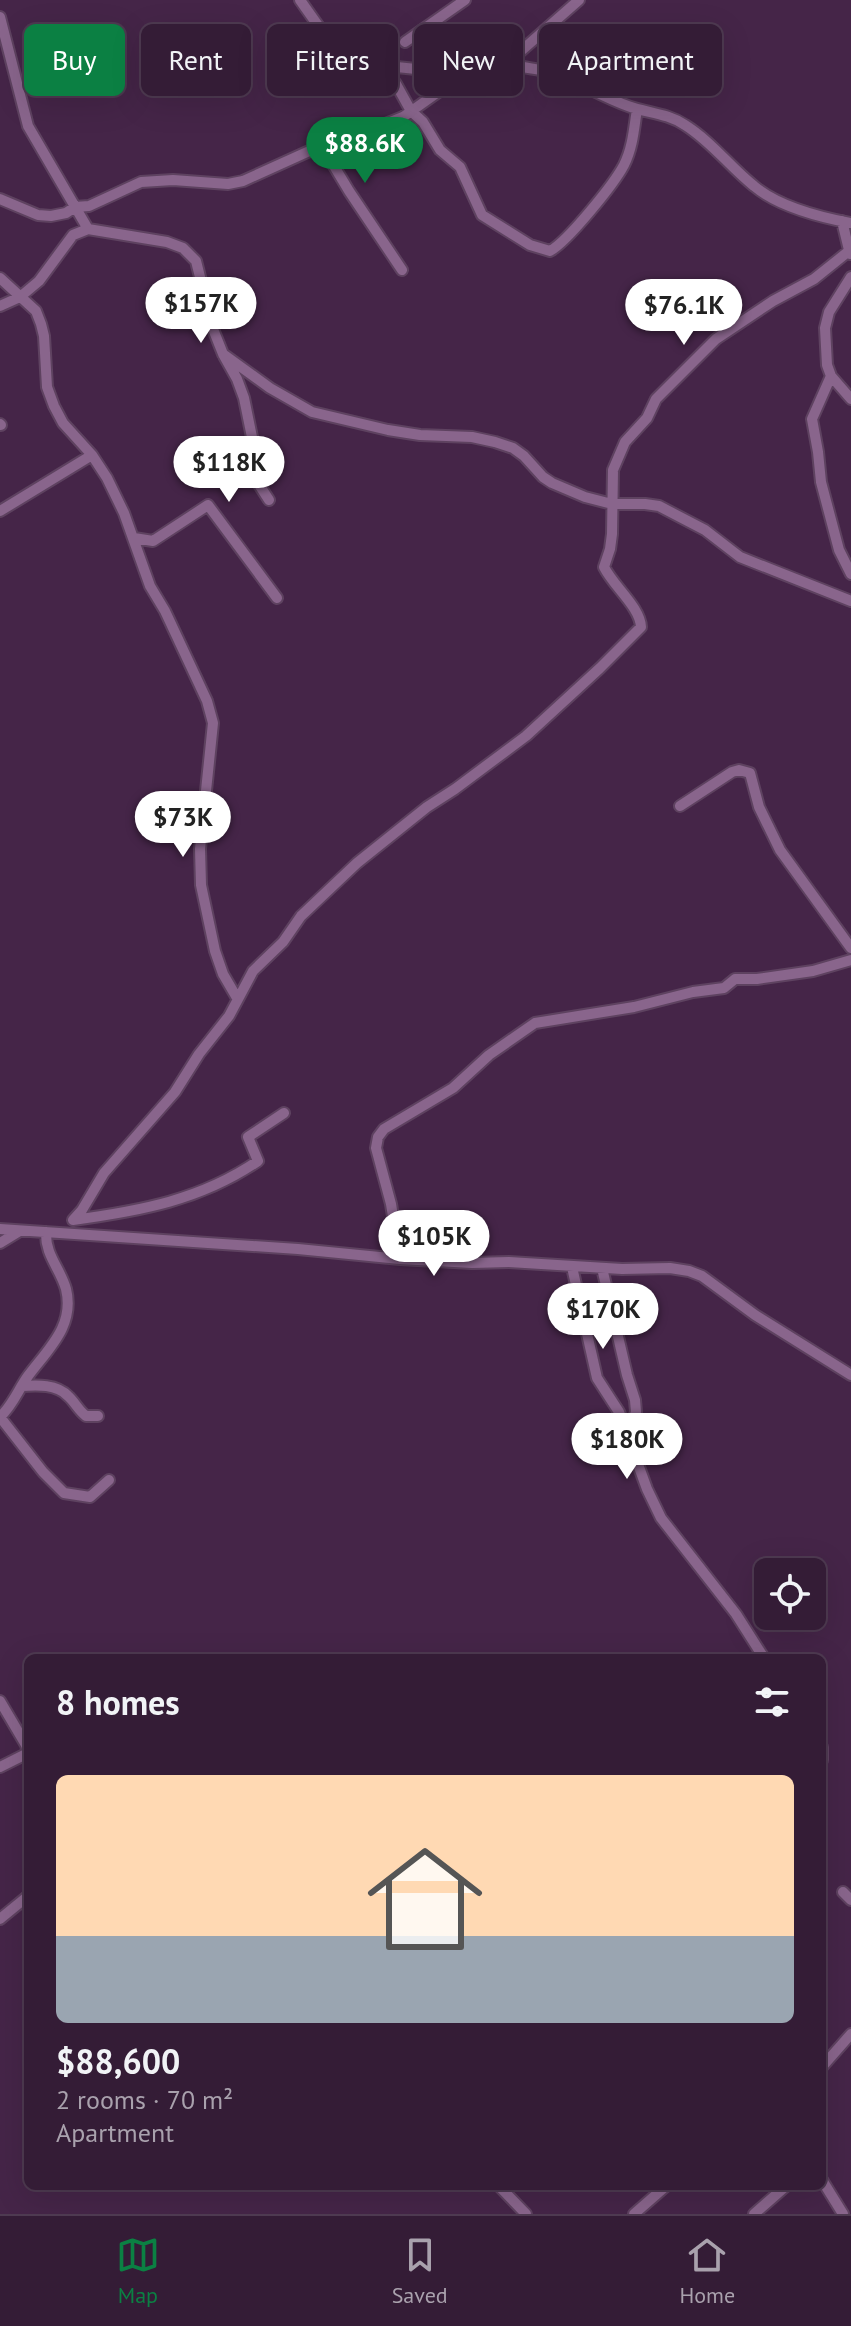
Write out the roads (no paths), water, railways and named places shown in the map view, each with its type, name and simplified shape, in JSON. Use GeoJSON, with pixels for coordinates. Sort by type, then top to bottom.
{"type":"FeatureCollection","features":[{"type":"Feature","properties":{"kind":"street"},"geometry":{"type":"LineString","coordinates":[[300,0],[317,24]]}},
{"type":"Feature","properties":{"kind":"street"},"geometry":{"type":"LineString","coordinates":[[405,42],[465,0]]}},
{"type":"Feature","properties":{"kind":"street"},"geometry":{"type":"LineString","coordinates":[[523,49],[579,0]]}},
{"type":"Feature","properties":{"kind":"street"},"geometry":{"type":"LineString","coordinates":[[0,17],[28,126],[88,229]]}},
{"type":"Feature","properties":{"kind":"street"},"geometry":{"type":"LineString","coordinates":[[73,1220],[104,1173],[175,1092],[199,1054],[229,1016],[253,971],[283,942],[314,902],[427,807],[526,736],[641,627],[637,611],[611,582],[604,567],[610,549],[613,470],[619,452],[647,418],[662,392],[716,339],[773,301],[814,279],[850,253],[847,222],[772,198],[755,187],[707,141],[684,124],[660,113],[606,99],[564,77],[523,67]]}},
{"type":"Feature","properties":{"kind":"street"},"geometry":{"type":"LineString","coordinates":[[398,88],[440,150],[460,167],[482,215],[530,245],[550,251],[559,246],[580,223],[623,166],[632,145],[637,109]]}},
{"type":"Feature","properties":{"kind":"street"},"geometry":{"type":"LineString","coordinates":[[0,199],[38,215],[51,216],[66,213],[75,207],[89,206],[141,182],[228,184],[243,181],[347,134],[403,117],[432,96]]}},
{"type":"Feature","properties":{"kind":"street"},"geometry":{"type":"LineString","coordinates":[[307,151],[318,148],[328,156],[402,270]]}},
{"type":"Feature","properties":{"kind":"street"},"geometry":{"type":"LineString","coordinates":[[0,306],[20,297],[39,281],[73,235],[88,229],[167,242],[190,253],[196,261],[213,329],[237,379],[253,435],[249,469],[269,500]]}},
{"type":"Feature","properties":{"kind":"street"},"geometry":{"type":"LineString","coordinates":[[851,277],[829,312],[825,328],[827,365],[831,376],[851,399]]}},
{"type":"Feature","properties":{"kind":"street"},"geometry":{"type":"LineString","coordinates":[[0,278],[36,311],[41,324],[47,387],[54,406],[63,423],[92,455],[112,487],[150,586],[207,701],[213,723],[200,849],[201,885],[215,951],[223,974],[237,998]]}},
{"type":"Feature","properties":{"kind":"street"},"geometry":{"type":"LineString","coordinates":[[223,354],[270,388],[312,412],[388,430],[472,437],[513,448],[552,483],[612,504],[659,506],[705,530],[740,557],[851,601]]}},
{"type":"Feature","properties":{"kind":"street"},"geometry":{"type":"LineString","coordinates":[[831,376],[812,419],[821,482],[839,550],[851,574]]}},
{"type":"Feature","properties":{"kind":"street"},"geometry":{"type":"LineString","coordinates":[[0,511],[92,455]]}},
{"type":"Feature","properties":{"kind":"street"},"geometry":{"type":"LineString","coordinates":[[134,538],[153,541],[208,505],[277,598]]}},
{"type":"Feature","properties":{"kind":"street"},"geometry":{"type":"LineString","coordinates":[[680,806],[732,772],[750,773],[759,807],[780,850],[851,948]]}},
{"type":"Feature","properties":{"kind":"street"},"geometry":{"type":"LineString","coordinates":[[400,1259],[391,1204],[376,1148],[378,1137],[384,1129],[453,1088],[519,1033],[535,1023],[621,1010],[693,992],[724,988],[735,979],[813,971],[851,960]]}},
{"type":"Feature","properties":{"kind":"street"},"geometry":{"type":"LineString","coordinates":[[109,1480],[90,1497],[64,1493],[43,1472],[0,1417],[57,1341],[67,1318],[63,1278],[46,1244],[51,1232],[73,1220],[171,1203],[240,1173],[258,1161],[248,1137],[284,1113]]}},
{"type":"Feature","properties":{"kind":"street"},"geometry":{"type":"LineString","coordinates":[[0,1229],[400,1259],[689,1271],[702,1276],[755,1315],[851,1375]]}},
{"type":"Feature","properties":{"kind":"street"},"geometry":{"type":"LineString","coordinates":[[0,1243],[18,1232]]}},
{"type":"Feature","properties":{"kind":"street"},"geometry":{"type":"LineString","coordinates":[[572,1267],[597,1378],[619,1412],[661,1518],[736,1614],[761,1654]]}},
{"type":"Feature","properties":{"kind":"street"},"geometry":{"type":"LineString","coordinates":[[602,1268],[635,1400],[636,1412],[628,1435]]}},
{"type":"Feature","properties":{"kind":"street"},"geometry":{"type":"LineString","coordinates":[[22,1386],[42,1385],[66,1393],[86,1416],[98,1416]]}},
{"type":"Feature","properties":{"kind":"street"},"geometry":{"type":"LineString","coordinates":[[0,1701],[24,1746]]}},
{"type":"Feature","properties":{"kind":"street"},"geometry":{"type":"LineString","coordinates":[[0,1767],[24,1755]]}},
{"type":"Feature","properties":{"kind":"street"},"geometry":{"type":"LineString","coordinates":[[0,1919],[24,1899]]}},
{"type":"Feature","properties":{"kind":"street"},"geometry":{"type":"LineString","coordinates":[[826,2062],[851,2034]]}},
{"type":"Feature","properties":{"kind":"street"},"geometry":{"type":"LineString","coordinates":[[826,2186],[843,2214]]}},
{"type":"Feature","properties":{"kind":"street"},"geometry":{"type":"LineString","coordinates":[[503,2190],[526,2214]]}},
{"type":"Feature","properties":{"kind":"street"},"geometry":{"type":"LineString","coordinates":[[634,2214],[661,2190]]}},
{"type":"Feature","properties":{"kind":"street"},"geometry":{"type":"LineString","coordinates":[[754,2214],[781,2190]]}}]}
